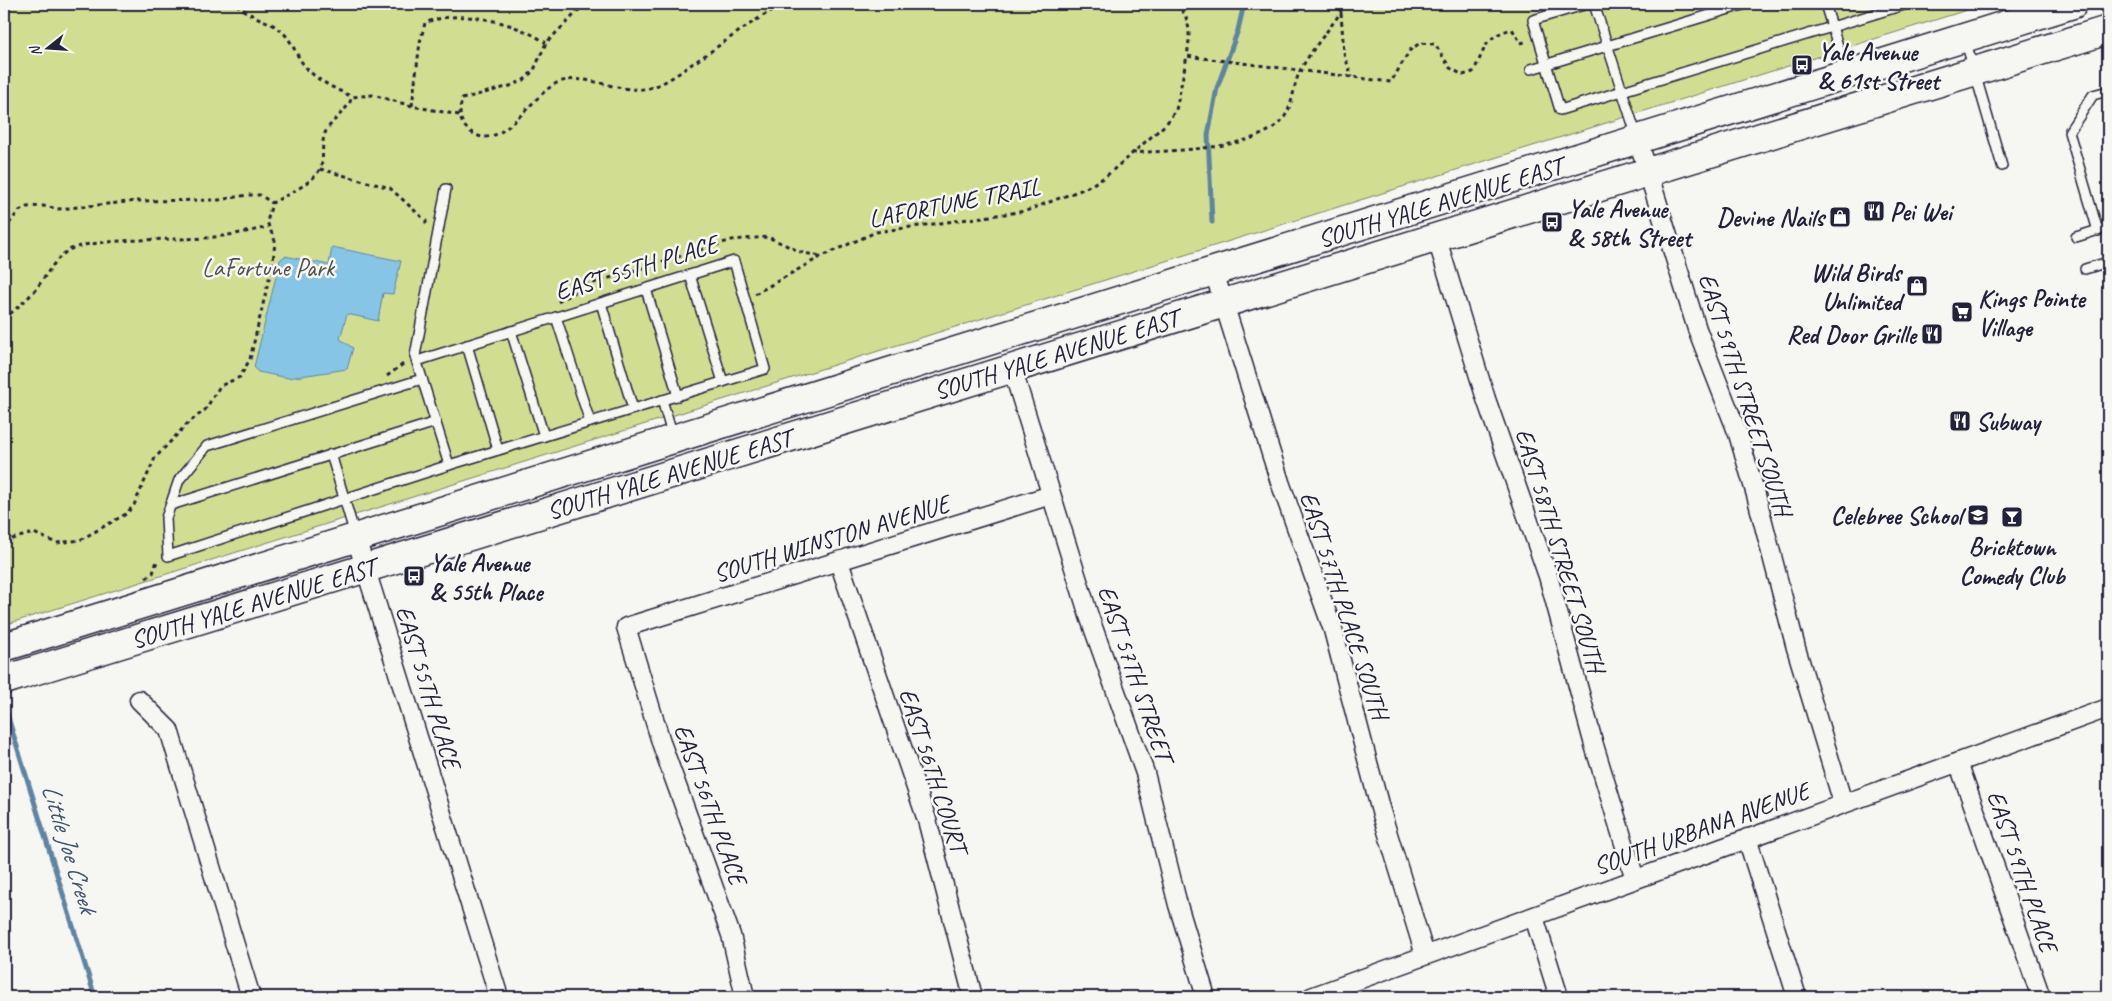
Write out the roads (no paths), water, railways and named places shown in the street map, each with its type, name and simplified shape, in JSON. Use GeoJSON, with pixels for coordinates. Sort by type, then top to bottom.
{"type":"FeatureCollection","features":[{"type":"Feature","properties":{"kind":"main road","name":"SOUTH YALE AVENUE EAST"},"geometry":{"type":"LineString","coordinates":[[4,647],[2073,4]]}},
{"type":"Feature","properties":{"kind":"main road","name":"SOUTH YALE AVENUE EAST"},"geometry":{"type":"LineString","coordinates":[[4,680],[1436,236],[2108,30]]}},
{"type":"Feature","properties":{"kind":"street","name":"EAST 59TH STREET SOUTH"},"geometry":{"type":"LineString","coordinates":[[1638,140],[1697,329],[1738,434],[1796,648],[1843,803]]}},
{"type":"Feature","properties":{"kind":"street","name":"EAST 58TH STREET SOUTH"},"geometry":{"type":"LineString","coordinates":[[1436,236],[1486,399],[1548,576],[1594,745],[1635,879]]}},
{"type":"Feature","properties":{"kind":"street","name":"EAST 57TH PLACE SOUTH"},"geometry":{"type":"LineString","coordinates":[[1214,272],[1280,482],[1333,630],[1380,808],[1425,955]]}},
{"type":"Feature","properties":{"kind":"street","name":"EAST 57TH STREET"},"geometry":{"type":"LineString","coordinates":[[1012,368],[1089,616],[1145,773],[1178,906],[1206,997]]}},
{"type":"Feature","properties":{"kind":"street","name":"SOUTH WINSTON AVENUE"},"geometry":{"type":"LineString","coordinates":[[626,627],[1050,495]]}},
{"type":"Feature","properties":{"kind":"street","name":"EAST 55TH PLACE"},"geometry":{"type":"LineString","coordinates":[[356,538],[499,997]]}},
{"type":"Feature","properties":{"kind":"street","name":"EAST 56TH COURT"},"geometry":{"type":"LineString","coordinates":[[839,562],[927,820],[973,997]]}},
{"type":"Feature","properties":{"kind":"street","name":"EAST 56TH PLACE"},"geometry":{"type":"LineString","coordinates":[[626,627],[662,746],[731,935],[746,997]]}},
{"type":"Feature","properties":{"kind":"street"},"geometry":{"type":"LineString","coordinates":[[139,700],[168,730],[251,997]]}},
{"type":"Feature","properties":{"kind":"street","name":"SOUTH URBANA AVENUE"},"geometry":{"type":"LineString","coordinates":[[1319,996],[1425,955],[2108,708]]}},
{"type":"Feature","properties":{"kind":"street","name":"EAST 59TH PLACE"},"geometry":{"type":"LineString","coordinates":[[1958,762],[2041,997]]}},
{"type":"Feature","properties":{"kind":"street"},"geometry":{"type":"LineString","coordinates":[[1747,838],[1797,997]]}},
{"type":"Feature","properties":{"kind":"street"},"geometry":{"type":"LineString","coordinates":[[1534,917],[1558,997]]}},
{"type":"Feature","properties":{"kind":"lane"},"geometry":{"type":"LineString","coordinates":[[1587,4],[1533,20],[1560,110],[1832,27],[1886,7],[1907,4]]}},
{"type":"Feature","properties":{"kind":"lane","name":"EAST 59TH STREET SOUTH"},"geometry":{"type":"LineString","coordinates":[[1594,4],[1638,140]]}},
{"type":"Feature","properties":{"kind":"lane"},"geometry":{"type":"LineString","coordinates":[[1532,69],[1746,4]]}},
{"type":"Feature","properties":{"kind":"lane"},"geometry":{"type":"LineString","coordinates":[[1825,4],[1847,75]]}},
{"type":"Feature","properties":{"kind":"lane"},"geometry":{"type":"LineString","coordinates":[[1965,38],[2002,166]]}},
{"type":"Feature","properties":{"kind":"lane"},"geometry":{"type":"LineString","coordinates":[[2098,230],[2069,132],[2093,95],[2108,91]]}},
{"type":"Feature","properties":{"kind":"lane"},"geometry":{"type":"LineString","coordinates":[[446,189],[415,356],[449,464]]}},
{"type":"Feature","properties":{"kind":"lane"},"geometry":{"type":"LineString","coordinates":[[2076,237],[2108,228]]}},
{"type":"Feature","properties":{"kind":"lane","name":"EAST 55TH PLACE"},"geometry":{"type":"LineString","coordinates":[[356,538],[344,498],[449,464],[765,370],[734,261],[417,361]]}},
{"type":"Feature","properties":{"kind":"lane"},"geometry":{"type":"LineString","coordinates":[[2086,269],[2108,262]]}},
{"type":"Feature","properties":{"kind":"lane"},"geometry":{"type":"LineString","coordinates":[[690,275],[723,382]]}},
{"type":"Feature","properties":{"kind":"lane"},"geometry":{"type":"LineString","coordinates":[[646,289],[678,396]]}},
{"type":"Feature","properties":{"kind":"lane"},"geometry":{"type":"LineString","coordinates":[[601,303],[633,409]]}},
{"type":"Feature","properties":{"kind":"lane"},"geometry":{"type":"LineString","coordinates":[[556,317],[590,422]]}},
{"type":"Feature","properties":{"kind":"lane"},"geometry":{"type":"LineString","coordinates":[[511,331],[544,436]]}},
{"type":"Feature","properties":{"kind":"lane"},"geometry":{"type":"LineString","coordinates":[[467,346],[498,450]]}},
{"type":"Feature","properties":{"kind":"lane"},"geometry":{"type":"LineString","coordinates":[[331,454],[344,498],[168,556],[166,518],[179,480],[207,446],[422,379]]}},
{"type":"Feature","properties":{"kind":"lane"},"geometry":{"type":"LineString","coordinates":[[662,400],[673,440]]}},
{"type":"Feature","properties":{"kind":"lane"},"geometry":{"type":"LineString","coordinates":[[171,505],[436,422]]}},
{"type":"Feature","properties":{"kind":"water"},"geometry":{"type":"Polygon","coordinates":[[[332,247],[401,261],[393,294],[383,293],[378,321],[347,314],[340,339],[353,348],[347,369],[288,378],[258,372],[254,367],[280,260],[285,256],[329,265],[332,247]]]}},
{"type":"Feature","properties":{"kind":"waterway"},"geometry":{"type":"LineString","coordinates":[[1212,222],[1208,135],[1217,88],[1238,30],[1244,4]]}},
{"type":"Feature","properties":{"kind":"waterway","name":"Little Joe Creek"},"geometry":{"type":"LineString","coordinates":[[6,711],[95,997]]}},
{"type":"Feature","properties":{"kind":"place","name":"Yale Avenue & 61st Street"},"geometry":{"type":"Point","coordinates":[1802,65]}},
{"type":"Feature","properties":{"kind":"place","name":"Pei Wei"},"geometry":{"type":"Point","coordinates":[1874,211]}},
{"type":"Feature","properties":{"kind":"place","name":"Devine Nails"},"geometry":{"type":"Point","coordinates":[1840,217]}},
{"type":"Feature","properties":{"kind":"place","name":"Yale Avenue & 58th Street"},"geometry":{"type":"Point","coordinates":[1552,222]}},
{"type":"Feature","properties":{"kind":"place","name":"Wild Birds Unlimited"},"geometry":{"type":"Point","coordinates":[1917,286]}},
{"type":"Feature","properties":{"kind":"place","name":"Kings Pointe Village"},"geometry":{"type":"Point","coordinates":[1962,312]}},
{"type":"Feature","properties":{"kind":"place","name":"Red Door Grille"},"geometry":{"type":"Point","coordinates":[1932,334]}},
{"type":"Feature","properties":{"kind":"place","name":"Subway"},"geometry":{"type":"Point","coordinates":[1960,421]}},
{"type":"Feature","properties":{"kind":"place","name":"Celebree School"},"geometry":{"type":"Point","coordinates":[1978,515]}},
{"type":"Feature","properties":{"kind":"place","name":"Bricktown Comedy Club"},"geometry":{"type":"Point","coordinates":[2012,517]}},
{"type":"Feature","properties":{"kind":"place","name":"Yale Avenue & 55th Place"},"geometry":{"type":"Point","coordinates":[414,576]}},
{"type":"Feature","properties":{"kind":"park label","name":"LaFortune Park"},"geometry":{"type":"Point","coordinates":[268,267]}}]}
